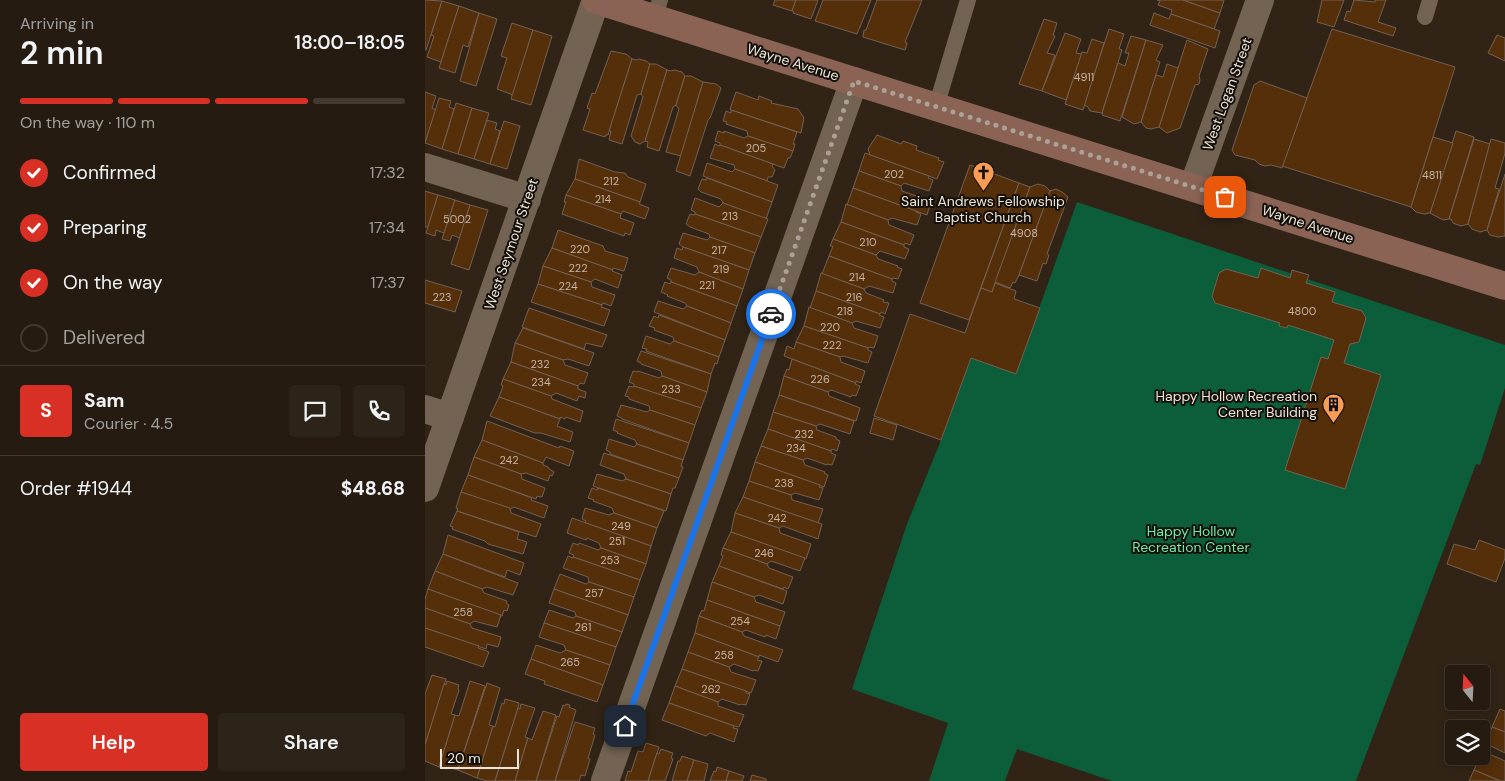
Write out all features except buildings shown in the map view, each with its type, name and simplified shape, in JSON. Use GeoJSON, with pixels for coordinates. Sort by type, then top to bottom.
{"type":"FeatureCollection","features":[{"type":"Feature","properties":{"kind":"main road","name":"Wayne Avenue"},"geometry":{"type":"LineString","coordinates":[[596,0],[657,9],[854,81],[1505,286]]}},
{"type":"Feature","properties":{"kind":"street","name":"West Seymour Street"},"geometry":{"type":"LineString","coordinates":[[425,488],[438,413],[527,199],[596,0]]}},
{"type":"Feature","properties":{"kind":"street","name":"West Logan Street"},"geometry":{"type":"LineString","coordinates":[[1193,187],[1260,0]]}},
{"type":"Feature","properties":{"kind":"street"},"geometry":{"type":"LineString","coordinates":[[605,781],[854,81]]}},
{"type":"Feature","properties":{"kind":"street"},"geometry":{"type":"LineString","coordinates":[[425,167],[527,199]]}},
{"type":"Feature","properties":{"kind":"lane"},"geometry":{"type":"LineString","coordinates":[[936,107],[968,0]]}},
{"type":"Feature","properties":{"kind":"lane"},"geometry":{"type":"LineString","coordinates":[[1425,17],[1430,0]]}},
{"type":"Feature","properties":{"kind":"green space","name":"Happy Hollow Recreation Center"},"geometry":{"type":"Polygon","coordinates":[[[1077,202],[1505,345],[1505,388],[1480,465],[1476,464],[1356,781],[1112,781],[1017,749],[1005,781],[929,781],[948,723],[852,689],[907,524],[941,440],[971,358],[1016,373],[1077,202]]]}},
{"type":"Feature","properties":{"kind":"way so far"},"geometry":{"type":"LineString","coordinates":[[771,314],[854,81],[1225,197]]}},
{"type":"Feature","properties":{"kind":"place","name":"Saint Andrews Fellowship Baptist Church"},"geometry":{"type":"Point","coordinates":[983,192]}},
{"type":"Feature","properties":{"kind":"place","name":"Happy Hollow Recreation Center Building"},"geometry":{"type":"Point","coordinates":[1333,423]}},
{"type":"Feature","properties":{"kind":"route"},"geometry":{"type":"LineString","coordinates":[[625,726],[771,314]]}}]}
